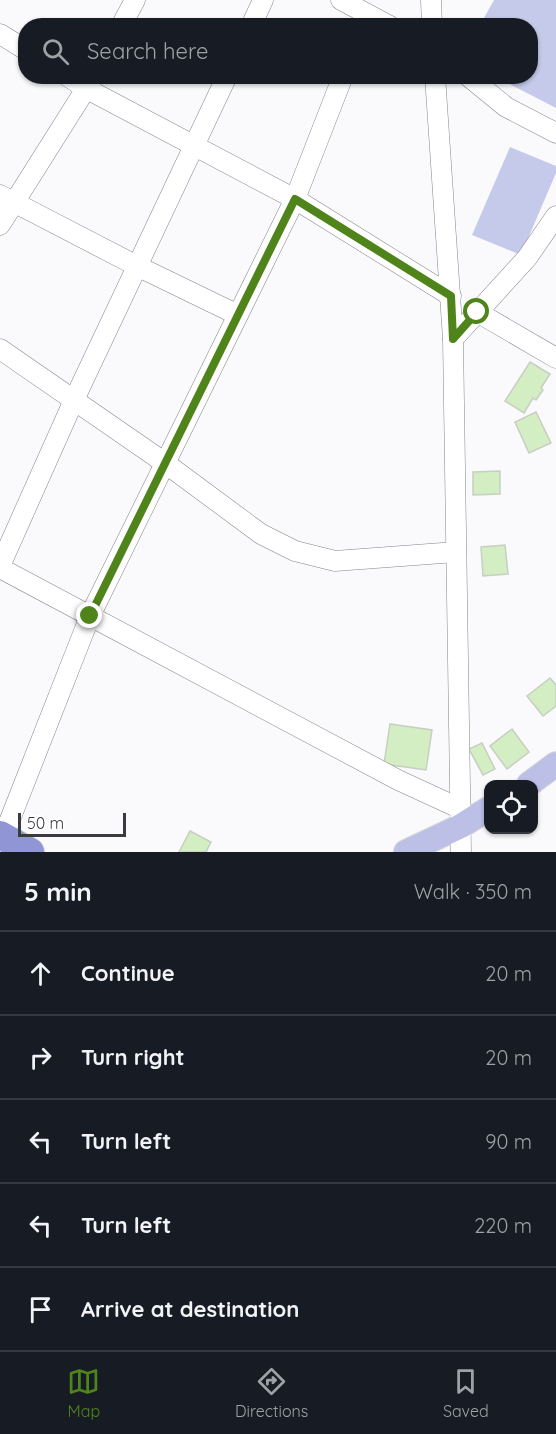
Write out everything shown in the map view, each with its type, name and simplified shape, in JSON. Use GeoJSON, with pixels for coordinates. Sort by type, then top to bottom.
{"type":"FeatureCollection","features":[{"type":"Feature","properties":{"kind":"highway"},"geometry":{"type":"LineString","coordinates":[[1,839],[30,852]]}},
{"type":"Feature","properties":{"kind":"main road"},"geometry":{"type":"LineString","coordinates":[[534,780],[556,764]]}},
{"type":"Feature","properties":{"kind":"main road"},"geometry":{"type":"LineString","coordinates":[[406,852],[461,818],[484,811]]}},
{"type":"Feature","properties":{"kind":"street"},"geometry":{"type":"LineString","coordinates":[[125,18],[135,0]]}},
{"type":"Feature","properties":{"kind":"street"},"geometry":{"type":"LineString","coordinates":[[255,18],[263,0]]}},
{"type":"Feature","properties":{"kind":"street"},"geometry":{"type":"LineString","coordinates":[[341,0],[364,18]]}},
{"type":"Feature","properties":{"kind":"street"},"geometry":{"type":"LineString","coordinates":[[431,0],[432,18]]}},
{"type":"Feature","properties":{"kind":"street"},"geometry":{"type":"LineString","coordinates":[[0,34],[18,45]]}},
{"type":"Feature","properties":{"kind":"street"},"geometry":{"type":"LineString","coordinates":[[0,225],[7,198],[89,84]]}},
{"type":"Feature","properties":{"kind":"street"},"geometry":{"type":"LineString","coordinates":[[92,84],[194,145],[295,199],[451,296]]}},
{"type":"Feature","properties":{"kind":"street"},"geometry":{"type":"LineString","coordinates":[[222,84],[74,400],[0,567],[398,780],[461,818]]}},
{"type":"Feature","properties":{"kind":"street"},"geometry":{"type":"LineString","coordinates":[[1,839],[90,616],[295,199],[340,84]]}},
{"type":"Feature","properties":{"kind":"street"},"geometry":{"type":"LineString","coordinates":[[436,84],[453,339],[461,852]]}},
{"type":"Feature","properties":{"kind":"street"},"geometry":{"type":"LineString","coordinates":[[478,84],[506,107],[556,133]]}},
{"type":"Feature","properties":{"kind":"street"},"geometry":{"type":"LineString","coordinates":[[7,198],[137,266],[238,315]]}},
{"type":"Feature","properties":{"kind":"street"},"geometry":{"type":"LineString","coordinates":[[453,339],[526,258],[556,216]]}},
{"type":"Feature","properties":{"kind":"street"},"geometry":{"type":"LineString","coordinates":[[477,312],[556,358]]}},
{"type":"Feature","properties":{"kind":"street"},"geometry":{"type":"LineString","coordinates":[[0,349],[165,463],[261,534],[295,551],[336,561],[456,552]]}},
{"type":"Feature","properties":{"kind":"shaded area"},"geometry":{"type":"Polygon","coordinates":[[[494,0],[556,0],[556,108],[510,84],[538,84],[538,18],[484,18],[494,0]]]}},
{"type":"Feature","properties":{"kind":"shaded area"},"geometry":{"type":"Polygon","coordinates":[[[510,147],[556,166],[556,173],[521,255],[472,235],[510,147]]]}},
{"type":"Feature","properties":{"kind":"building"},"geometry":{"type":"Polygon","coordinates":[[[530,362],[550,374],[541,388],[543,390],[536,400],[533,398],[524,413],[505,401],[530,362]]]}},
{"type":"Feature","properties":{"kind":"building"},"geometry":{"type":"Polygon","coordinates":[[[536,412],[551,443],[529,453],[515,422],[536,412]]]}},
{"type":"Feature","properties":{"kind":"building"},"geometry":{"type":"Polygon","coordinates":[[[500,471],[500,494],[473,495],[473,472],[500,471]]]}},
{"type":"Feature","properties":{"kind":"building"},"geometry":{"type":"Polygon","coordinates":[[[505,545],[508,574],[483,576],[481,547],[505,545]]]}},
{"type":"Feature","properties":{"kind":"building"},"geometry":{"type":"Polygon","coordinates":[[[550,678],[556,685],[556,706],[543,716],[527,696],[550,678]]]}},
{"type":"Feature","properties":{"kind":"building"},"geometry":{"type":"Polygon","coordinates":[[[390,724],[432,730],[426,770],[384,764],[390,724]]]}},
{"type":"Feature","properties":{"kind":"building"},"geometry":{"type":"Polygon","coordinates":[[[512,729],[529,752],[507,769],[490,746],[512,729]]]}},
{"type":"Feature","properties":{"kind":"building"},"geometry":{"type":"Polygon","coordinates":[[[482,743],[495,769],[483,775],[469,749],[482,743]]]}},
{"type":"Feature","properties":{"kind":"building"},"geometry":{"type":"Polygon","coordinates":[[[190,831],[211,842],[206,852],[179,852],[190,831]]]}},
{"type":"Feature","properties":{"kind":"route"},"geometry":{"type":"LineString","coordinates":[[90,616],[295,199],[451,296],[453,339],[477,312]]}}]}
